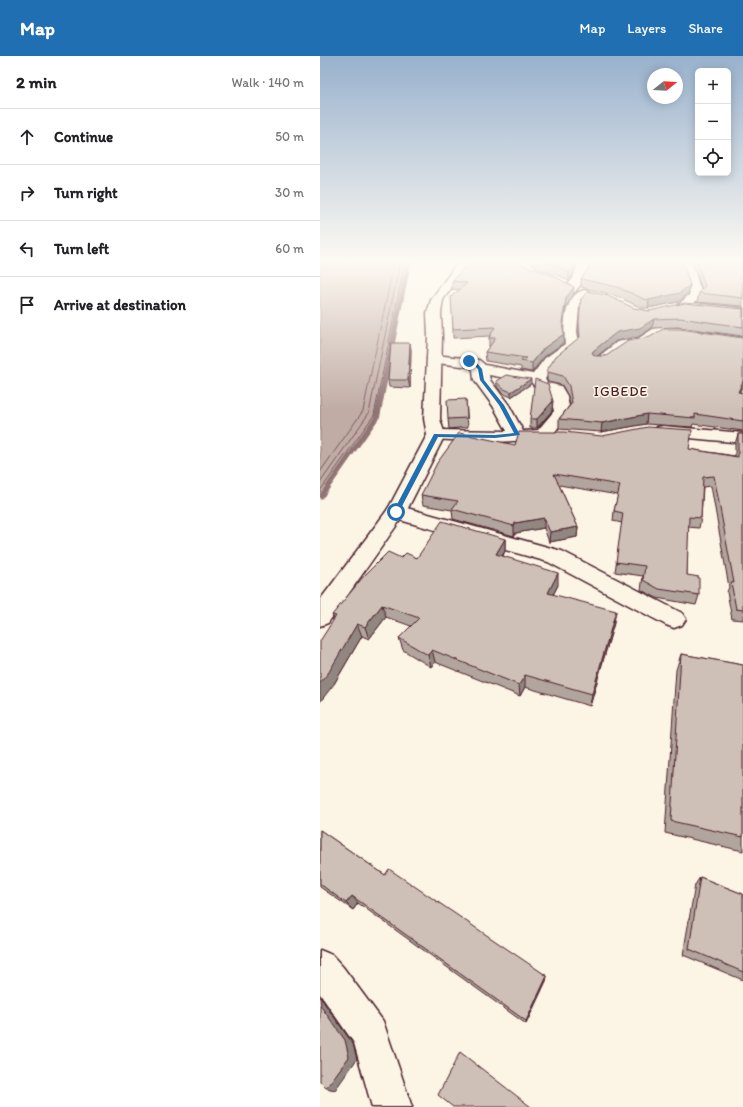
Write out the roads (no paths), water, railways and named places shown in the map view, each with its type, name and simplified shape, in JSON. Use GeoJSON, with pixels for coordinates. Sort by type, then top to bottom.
{"type":"FeatureCollection","features":[{"type":"Feature","properties":{"kind":"street"},"geometry":{"type":"LineString","coordinates":[[320,617],[396,512],[436,435],[432,419],[434,312]]}},
{"type":"Feature","properties":{"kind":"street"},"geometry":{"type":"LineString","coordinates":[[537,379],[556,355],[572,345],[570,331],[572,324],[572,312]]}},
{"type":"Feature","properties":{"kind":"street"},"geometry":{"type":"LineString","coordinates":[[600,361],[622,345],[643,342],[658,332],[678,332],[743,342]]}},
{"type":"Feature","properties":{"kind":"street"},"geometry":{"type":"LineString","coordinates":[[434,358],[469,361],[474,363],[480,369],[482,380],[501,405],[517,435]]}},
{"type":"Feature","properties":{"kind":"street"},"geometry":{"type":"LineString","coordinates":[[480,369],[537,379],[542,386],[555,389],[559,396],[562,412],[543,434]]}},
{"type":"Feature","properties":{"kind":"street"},"geometry":{"type":"LineString","coordinates":[[646,430],[691,432],[743,438]]}},
{"type":"Feature","properties":{"kind":"street"},"geometry":{"type":"LineString","coordinates":[[436,435],[495,437],[543,434],[564,435]]}},
{"type":"Feature","properties":{"kind":"street"},"geometry":{"type":"LineString","coordinates":[[396,512],[555,556],[674,619]]}},
{"type":"Feature","properties":{"kind":"street"},"geometry":{"type":"LineString","coordinates":[[320,967],[331,978],[370,1034],[392,1107]]}},
{"type":"Feature","properties":{"kind":"water"},"geometry":{"type":"Polygon","coordinates":[[[320,312],[399,312],[377,417],[320,498],[320,312]]]}},
{"type":"Feature","properties":{"kind":"waterway"},"geometry":{"type":"LineString","coordinates":[[320,498],[377,417],[399,312]]}},
{"type":"Feature","properties":{"kind":"district","name":"IGBEDE"},"geometry":{"type":"Point","coordinates":[621,391]}}]}
